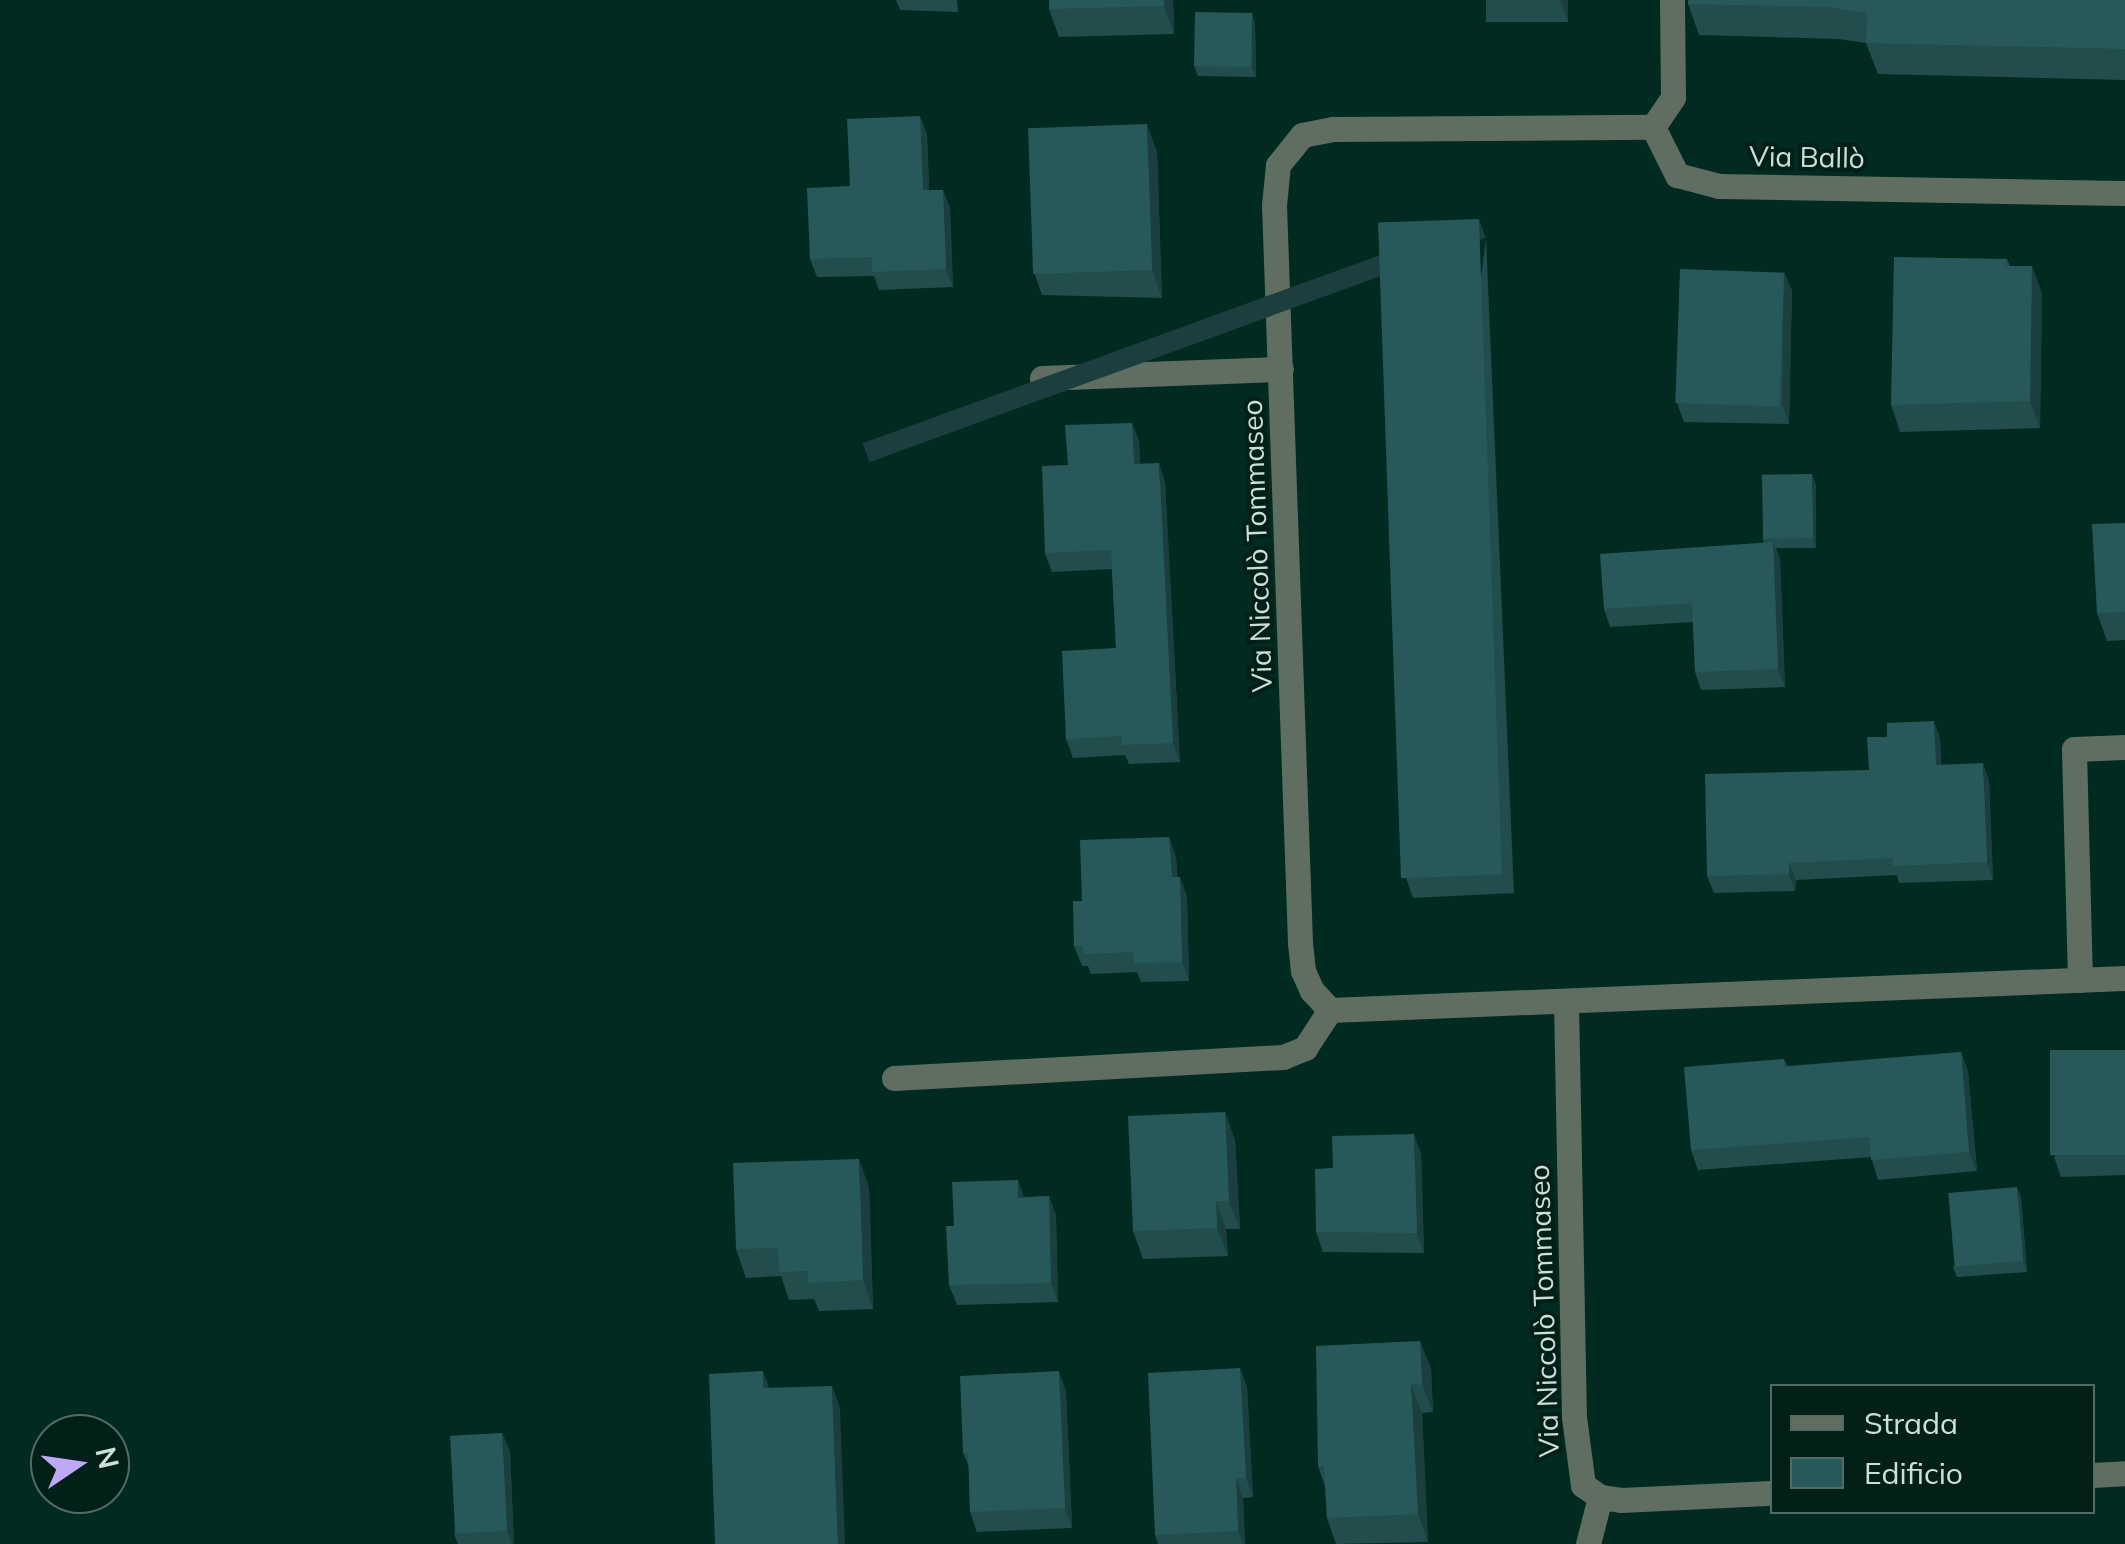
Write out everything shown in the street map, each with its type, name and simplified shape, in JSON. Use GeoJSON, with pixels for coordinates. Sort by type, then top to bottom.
{"type":"FeatureCollection","features":[{"type":"Feature","properties":{"kind":"street"},"geometry":{"type":"LineString","coordinates":[[1653,127],[1673,96],[1672,0]]}},
{"type":"Feature","properties":{"kind":"street","name":"Via Ballò"},"geometry":{"type":"LineString","coordinates":[[1653,127],[1677,175],[1720,186],[2125,193]]}},
{"type":"Feature","properties":{"kind":"street","name":"Via Niccolò Tommaseo"},"geometry":{"type":"LineString","coordinates":[[1330,1010],[1312,991],[1303,971],[1300,942],[1274,205],[1278,165],[1302,135],[1333,129],[1653,127]]}},
{"type":"Feature","properties":{"kind":"street","name":"Via Niccolò Tommaseo"},"geometry":{"type":"LineString","coordinates":[[1042,378],[1281,369]]}},
{"type":"Feature","properties":{"kind":"street"},"geometry":{"type":"LineString","coordinates":[[2080,980],[2074,749],[2125,747]]}},
{"type":"Feature","properties":{"kind":"street"},"geometry":{"type":"LineString","coordinates":[[894,1078],[1283,1057],[1305,1048],[1330,1010],[2125,978]]}},
{"type":"Feature","properties":{"kind":"street","name":"Via Niccolò Tommaseo"},"geometry":{"type":"LineString","coordinates":[[1566,1002],[1576,1460],[1583,1484],[1600,1497]]}},
{"type":"Feature","properties":{"kind":"street"},"geometry":{"type":"LineString","coordinates":[[2095,1474],[2125,1473]]}},
{"type":"Feature","properties":{"kind":"street"},"geometry":{"type":"LineString","coordinates":[[1588,1544],[1600,1497],[1670,1499],[1770,1493]]}},
{"type":"Feature","properties":{"kind":"building"},"geometry":{"type":"Polygon","coordinates":[[[1049,0],[1164,0],[1164,6],[1049,9],[1049,0]]]}},
{"type":"Feature","properties":{"kind":"building"},"geometry":{"type":"Polygon","coordinates":[[[1688,0],[2125,0],[2125,49],[1866,43],[1867,13],[1828,7],[1688,4],[1688,0]]]}},
{"type":"Feature","properties":{"kind":"building"},"geometry":{"type":"Polygon","coordinates":[[[1195,12],[1252,13],[1251,67],[1194,66],[1195,12]]]}},
{"type":"Feature","properties":{"kind":"building"},"geometry":{"type":"Polygon","coordinates":[[[920,116],[923,190],[943,190],[946,269],[872,272],[872,257],[810,259],[807,188],[850,186],[847,119],[920,116]]]}},
{"type":"Feature","properties":{"kind":"building"},"geometry":{"type":"Polygon","coordinates":[[[1147,124],[1152,270],[1033,274],[1028,128],[1147,124]]]}},
{"type":"Feature","properties":{"kind":"building"},"geometry":{"type":"Polygon","coordinates":[[[1479,219],[1502,875],[1401,878],[1378,223],[1479,219]]]}},
{"type":"Feature","properties":{"kind":"building"},"geometry":{"type":"Polygon","coordinates":[[[1894,257],[2007,259],[2006,266],[2032,266],[2030,401],[1891,405],[1894,257]]]}},
{"type":"Feature","properties":{"kind":"building"},"geometry":{"type":"Polygon","coordinates":[[[1680,269],[1784,273],[1779,407],[1675,403],[1680,269]]]}},
{"type":"Feature","properties":{"kind":"building"},"geometry":{"type":"Polygon","coordinates":[[[1132,423],[1134,464],[1159,463],[1173,743],[1122,745],[1121,736],[1066,739],[1062,651],[1116,648],[1111,550],[1045,553],[1042,466],[1068,465],[1065,425],[1132,423]]]}},
{"type":"Feature","properties":{"kind":"building"},"geometry":{"type":"Polygon","coordinates":[[[1812,474],[1813,538],[1763,539],[1762,475],[1812,474]]]}},
{"type":"Feature","properties":{"kind":"building"},"geometry":{"type":"Polygon","coordinates":[[[2125,523],[2125,612],[2097,613],[2092,524],[2125,523]]]}},
{"type":"Feature","properties":{"kind":"building"},"geometry":{"type":"Polygon","coordinates":[[[1773,542],[1778,669],[1695,672],[1692,603],[1604,609],[1600,554],[1773,542]]]}},
{"type":"Feature","properties":{"kind":"building"},"geometry":{"type":"Polygon","coordinates":[[[1934,721],[1936,765],[1983,763],[1987,862],[1893,866],[1893,858],[1789,863],[1789,874],[1707,876],[1705,774],[1869,770],[1867,737],[1887,737],[1887,723],[1934,721]]]}},
{"type":"Feature","properties":{"kind":"building"},"geometry":{"type":"Polygon","coordinates":[[[1169,837],[1172,877],[1180,877],[1182,962],[1134,963],[1133,952],[1084,954],[1083,946],[1074,946],[1073,901],[1082,901],[1080,840],[1169,837]]]}},
{"type":"Feature","properties":{"kind":"building"},"geometry":{"type":"Polygon","coordinates":[[[2050,1050],[2125,1050],[2125,1155],[2050,1155],[2050,1050]]]}},
{"type":"Feature","properties":{"kind":"building"},"geometry":{"type":"Polygon","coordinates":[[[1961,1052],[1969,1152],[1871,1160],[1869,1137],[1691,1150],[1684,1067],[1784,1059],[1784,1067],[1961,1052]]]}},
{"type":"Feature","properties":{"kind":"building"},"geometry":{"type":"Polygon","coordinates":[[[1225,1112],[1229,1201],[1216,1201],[1217,1228],[1133,1231],[1128,1116],[1225,1112]]]}},
{"type":"Feature","properties":{"kind":"building"},"geometry":{"type":"Polygon","coordinates":[[[1414,1134],[1417,1233],[1316,1232],[1315,1169],[1333,1168],[1332,1136],[1414,1134]]]}},
{"type":"Feature","properties":{"kind":"building"},"geometry":{"type":"Polygon","coordinates":[[[859,1159],[863,1280],[808,1283],[808,1271],[779,1272],[778,1248],[736,1249],[733,1163],[859,1159]]]}},
{"type":"Feature","properties":{"kind":"building"},"geometry":{"type":"Polygon","coordinates":[[[1018,1180],[1018,1198],[1049,1196],[1051,1283],[949,1285],[946,1226],[954,1226],[952,1182],[1018,1180]]]}},
{"type":"Feature","properties":{"kind":"building"},"geometry":{"type":"Polygon","coordinates":[[[2017,1187],[2023,1261],[1955,1267],[1948,1193],[2017,1187]]]}},
{"type":"Feature","properties":{"kind":"building"},"geometry":{"type":"Polygon","coordinates":[[[1420,1341],[1422,1384],[1411,1385],[1418,1514],[1327,1518],[1324,1466],[1318,1466],[1316,1346],[1420,1341]]]}},
{"type":"Feature","properties":{"kind":"building"},"geometry":{"type":"Polygon","coordinates":[[[1240,1368],[1246,1478],[1236,1478],[1238,1531],[1155,1535],[1148,1373],[1240,1368]]]}},
{"type":"Feature","properties":{"kind":"building"},"geometry":{"type":"Polygon","coordinates":[[[763,1371],[763,1388],[832,1386],[838,1544],[715,1544],[709,1374],[763,1371]]]}},
{"type":"Feature","properties":{"kind":"building"},"geometry":{"type":"Polygon","coordinates":[[[1059,1371],[1065,1508],[970,1512],[960,1376],[1059,1371]]]}},
{"type":"Feature","properties":{"kind":"building"},"geometry":{"type":"Polygon","coordinates":[[[502,1433],[507,1531],[455,1534],[450,1436],[502,1433]]]}}]}
